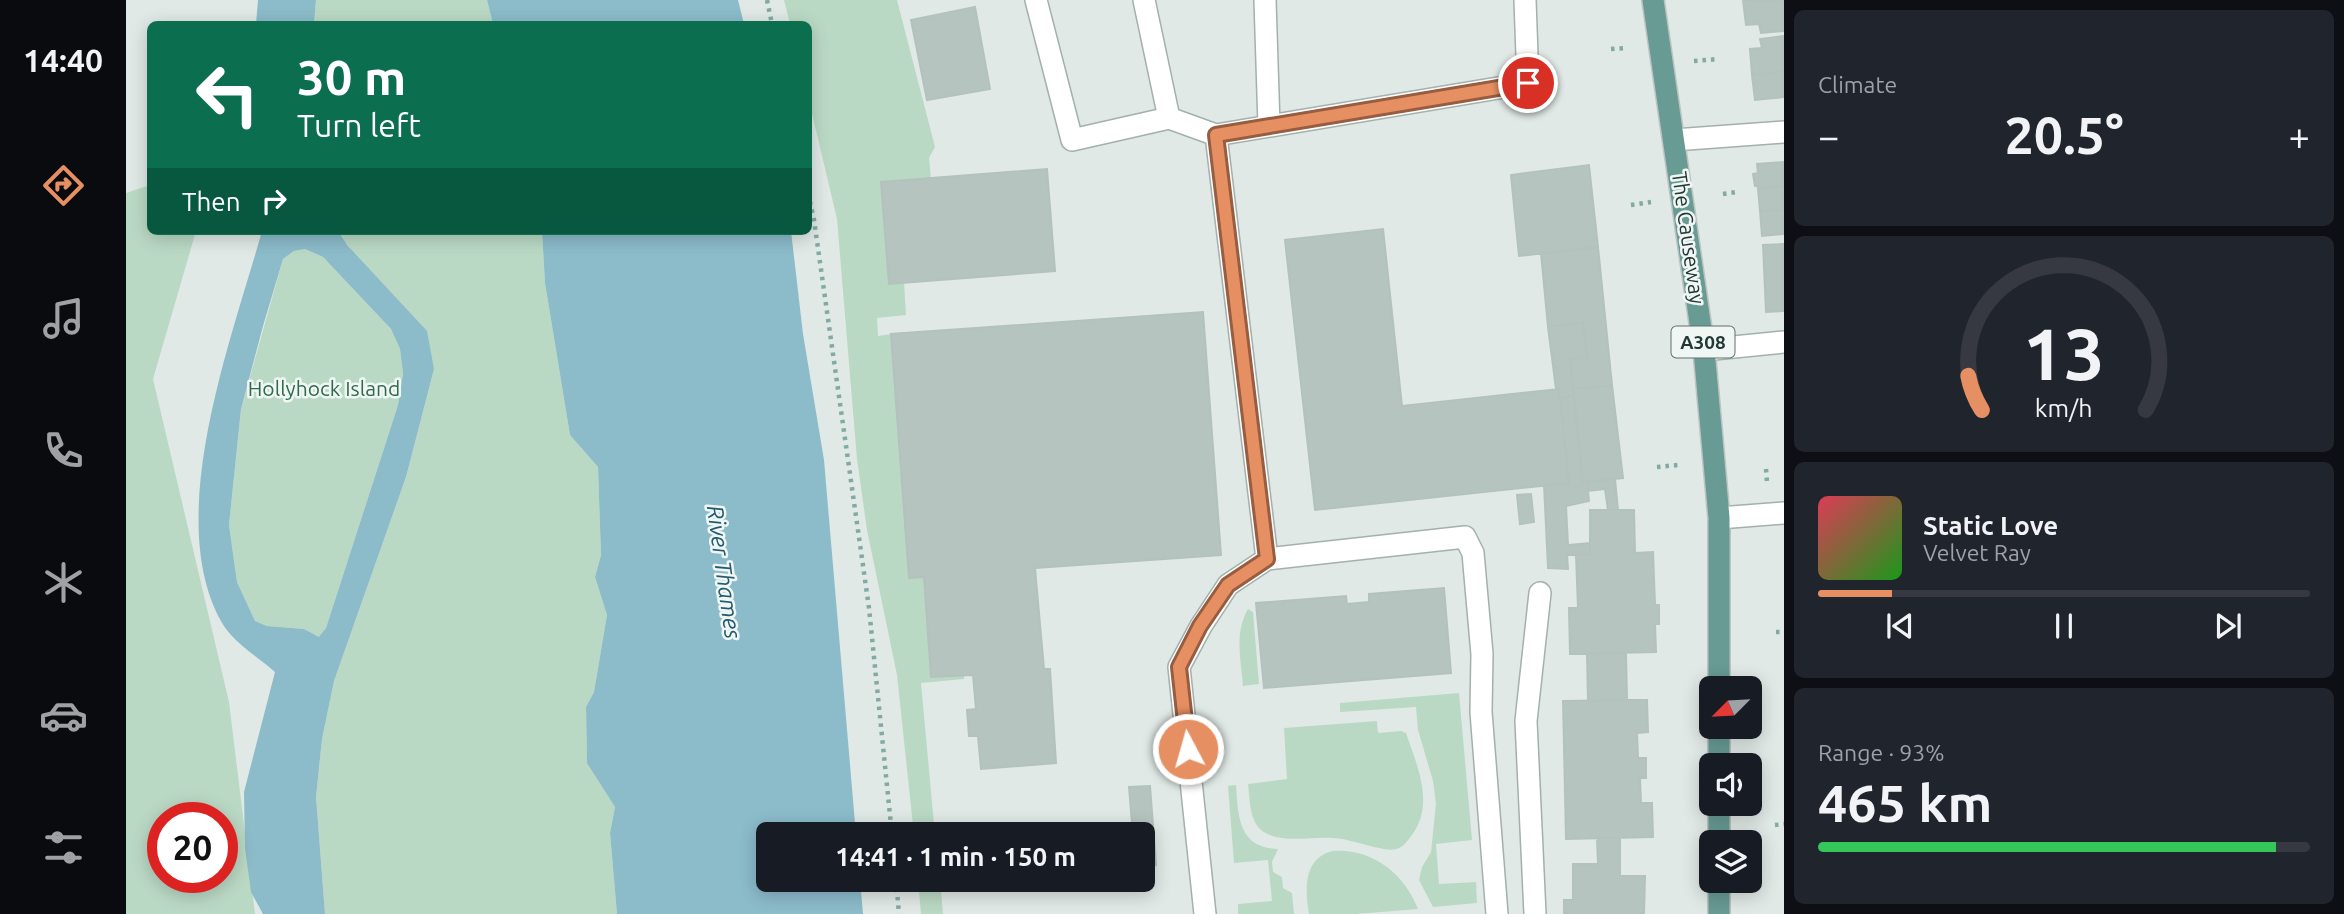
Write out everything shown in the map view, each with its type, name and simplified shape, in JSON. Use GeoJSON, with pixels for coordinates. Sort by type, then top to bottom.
{"type":"FeatureCollection","features":[{"type":"Feature","properties":{"kind":"main road","name":"The Causeway"},"geometry":{"type":"LineString","coordinates":[[1653,0],[1704,350],[1719,518],[1719,676]]}},
{"type":"Feature","properties":{"kind":"main road"},"geometry":{"type":"LineString","coordinates":[[1719,893],[1719,914]]}},
{"type":"Feature","properties":{"kind":"street"},"geometry":{"type":"LineString","coordinates":[[1037,0],[1072,140],[1169,118],[1216,135],[1528,83],[1525,0]]}},
{"type":"Feature","properties":{"kind":"street"},"geometry":{"type":"LineString","coordinates":[[1144,0],[1169,118]]}},
{"type":"Feature","properties":{"kind":"street"},"geometry":{"type":"LineString","coordinates":[[1265,0],[1269,126]]}},
{"type":"Feature","properties":{"kind":"street"},"geometry":{"type":"LineString","coordinates":[[1674,140],[1784,132]]}},
{"type":"Feature","properties":{"kind":"street"},"geometry":{"type":"LineString","coordinates":[[1216,135],[1267,559]]}},
{"type":"Feature","properties":{"kind":"street"},"geometry":{"type":"LineString","coordinates":[[1704,350],[1784,342]]}},
{"type":"Feature","properties":{"kind":"street"},"geometry":{"type":"LineString","coordinates":[[1719,518],[1784,513]]}},
{"type":"Feature","properties":{"kind":"street"},"geometry":{"type":"LineString","coordinates":[[1205,914],[1179,667],[1200,626],[1228,585],[1267,559],[1465,537],[1473,553],[1482,654],[1481,712],[1497,914]]}},
{"type":"Feature","properties":{"kind":"street"},"geometry":{"type":"LineString","coordinates":[[1535,914],[1526,721],[1540,593]]}},
{"type":"Feature","properties":{"kind":"path"},"geometry":{"type":"LineString","coordinates":[[767,0],[771,21]]}},
{"type":"Feature","properties":{"kind":"path"},"geometry":{"type":"LineString","coordinates":[[1611,49],[1627,47]]}},
{"type":"Feature","properties":{"kind":"path"},"geometry":{"type":"LineString","coordinates":[[1723,194],[1737,192]]}},
{"type":"Feature","properties":{"kind":"path"},"geometry":{"type":"LineString","coordinates":[[1631,205],[1654,202]]}},
{"type":"Feature","properties":{"kind":"path"},"geometry":{"type":"LineString","coordinates":[[812,211],[869,608],[891,822]]}},
{"type":"Feature","properties":{"kind":"path"},"geometry":{"type":"LineString","coordinates":[[1657,467],[1678,465]]}},
{"type":"Feature","properties":{"kind":"path"},"geometry":{"type":"LineString","coordinates":[[1776,632],[1784,632]]}},
{"type":"Feature","properties":{"kind":"path"},"geometry":{"type":"LineString","coordinates":[[1776,825],[1784,824]]}},
{"type":"Feature","properties":{"kind":"path"},"geometry":{"type":"LineString","coordinates":[[897,892],[899,914]]}},
{"type":"Feature","properties":{"kind":"green space"},"geometry":{"type":"Polygon","coordinates":[[[316,0],[487,0],[492,21],[314,21],[316,0]]]}},
{"type":"Feature","properties":{"kind":"green space"},"geometry":{"type":"Polygon","coordinates":[[[784,0],[897,0],[935,147],[929,158],[931,178],[881,182],[889,283],[904,282],[906,315],[877,318],[878,336],[891,334],[924,577],[931,677],[964,675],[964,679],[921,683],[934,822],[913,822],[897,675],[867,530],[857,459],[837,219],[812,114],[812,21],[789,21],[784,0]]]}},
{"type":"Feature","properties":{"kind":"green space"},"geometry":{"type":"Polygon","coordinates":[[[147,186],[147,235],[195,235],[153,379],[229,702],[255,914],[126,914],[126,193],[147,186]]]}},
{"type":"Feature","properties":{"kind":"green space"},"geometry":{"type":"Polygon","coordinates":[[[341,235],[542,235],[545,283],[570,435],[598,467],[601,555],[595,577],[607,615],[594,692],[586,707],[587,762],[615,807],[610,833],[617,914],[325,914],[316,797],[322,739],[334,681],[406,477],[434,369],[341,235]]]}},
{"type":"Feature","properties":{"kind":"green space","name":"Hollyhock Island"},"geometry":{"type":"Polygon","coordinates":[[[305,249],[323,257],[391,329],[400,349],[403,374],[398,405],[326,628],[320,638],[304,629],[267,626],[255,621],[237,582],[229,525],[241,409],[283,259],[294,251],[305,249]]]}},
{"type":"Feature","properties":{"kind":"green space"},"geometry":{"type":"Polygon","coordinates":[[[1248,609],[1253,612],[1259,684],[1243,686],[1240,637],[1248,609]]]}},
{"type":"Feature","properties":{"kind":"green space"},"geometry":{"type":"Polygon","coordinates":[[[1459,693],[1472,840],[1436,844],[1439,884],[1476,882],[1477,903],[1433,907],[1419,880],[1422,867],[1431,852],[1436,804],[1433,781],[1418,730],[1416,707],[1340,712],[1340,703],[1459,693]]]}},
{"type":"Feature","properties":{"kind":"green space"},"geometry":{"type":"Polygon","coordinates":[[[1377,721],[1378,733],[1406,733],[1422,784],[1419,823],[1403,845],[1391,850],[1340,839],[1276,837],[1260,829],[1252,813],[1248,784],[1287,779],[1284,728],[1377,721]]]}},
{"type":"Feature","properties":{"kind":"green space"},"geometry":{"type":"Polygon","coordinates":[[[1236,785],[1240,818],[1248,836],[1255,843],[1278,849],[1272,862],[1273,872],[1282,877],[1283,888],[1292,893],[1294,914],[1238,914],[1238,904],[1272,901],[1268,860],[1234,863],[1228,786],[1236,785]]]}},
{"type":"Feature","properties":{"kind":"green space"},"geometry":{"type":"Polygon","coordinates":[[[1332,851],[1360,854],[1385,865],[1404,884],[1418,909],[1356,914],[1309,914],[1308,876],[1316,861],[1332,851]]]}},
{"type":"Feature","properties":{"kind":"green space"},"geometry":{"type":"Polygon","coordinates":[[[919,892],[941,892],[943,914],[921,914],[919,892]]]}},
{"type":"Feature","properties":{"kind":"water"},"geometry":{"type":"Polygon","coordinates":[[[258,0],[316,0],[314,21],[256,21],[258,0]]]}},
{"type":"Feature","properties":{"kind":"water"},"geometry":{"type":"Polygon","coordinates":[[[487,0],[738,0],[743,21],[492,21],[487,0]]]}},
{"type":"Feature","properties":{"kind":"water"},"geometry":{"type":"Polygon","coordinates":[[[261,235],[341,235],[427,331],[434,369],[406,477],[334,681],[322,739],[316,797],[325,914],[263,914],[251,892],[245,848],[244,792],[275,672],[238,642],[221,621],[205,579],[199,531],[201,480],[208,427],[261,235]],[[305,249],[294,251],[283,259],[241,409],[229,525],[237,582],[255,621],[267,626],[304,629],[319,637],[326,628],[398,405],[403,374],[400,349],[391,329],[323,257],[305,249]]]}},
{"type":"Feature","properties":{"kind":"water","name":"River Thames"},"geometry":{"type":"Polygon","coordinates":[[[542,235],[791,235],[803,334],[824,460],[855,822],[756,822],[756,892],[861,892],[863,914],[617,914],[610,833],[615,807],[587,763],[586,707],[594,692],[607,615],[595,577],[601,555],[598,467],[570,435],[545,283],[542,235]]]}},
{"type":"Feature","properties":{"kind":"building"},"geometry":{"type":"Polygon","coordinates":[[[1743,0],[1784,0],[1784,31],[1761,33],[1759,24],[1746,25],[1743,0]]]}},
{"type":"Feature","properties":{"kind":"building"},"geometry":{"type":"Polygon","coordinates":[[[975,7],[990,89],[927,100],[911,20],[975,7]]]}},
{"type":"Feature","properties":{"kind":"building"},"geometry":{"type":"Polygon","coordinates":[[[1784,36],[1784,71],[1752,75],[1750,49],[1762,48],[1760,39],[1784,36]]]}},
{"type":"Feature","properties":{"kind":"building"},"geometry":{"type":"Polygon","coordinates":[[[1784,71],[1784,97],[1755,100],[1752,75],[1784,71]]]}},
{"type":"Feature","properties":{"kind":"building"},"geometry":{"type":"Polygon","coordinates":[[[1784,162],[1784,186],[1755,186],[1753,174],[1758,173],[1757,164],[1784,162]]]}},
{"type":"Feature","properties":{"kind":"building"},"geometry":{"type":"Polygon","coordinates":[[[1589,165],[1598,247],[1519,256],[1511,175],[1589,165]]]}},
{"type":"Feature","properties":{"kind":"building"},"geometry":{"type":"Polygon","coordinates":[[[1047,169],[1055,271],[889,284],[881,182],[1047,169]]]}},
{"type":"Feature","properties":{"kind":"building"},"geometry":{"type":"Polygon","coordinates":[[[1784,186],[1784,210],[1760,211],[1758,188],[1784,186]]]}},
{"type":"Feature","properties":{"kind":"building"},"geometry":{"type":"Polygon","coordinates":[[[1784,210],[1784,234],[1762,236],[1760,211],[1784,210]]]}},
{"type":"Feature","properties":{"kind":"building"},"geometry":{"type":"Polygon","coordinates":[[[1383,229],[1402,406],[1559,389],[1569,483],[1315,510],[1285,240],[1383,229]]]}},
{"type":"Feature","properties":{"kind":"building"},"geometry":{"type":"Polygon","coordinates":[[[1784,244],[1784,311],[1766,312],[1763,245],[1784,244]]]}},
{"type":"Feature","properties":{"kind":"building"},"geometry":{"type":"Polygon","coordinates":[[[1598,247],[1612,385],[1573,389],[1570,359],[1587,358],[1583,323],[1548,327],[1541,253],[1598,247]]]}},
{"type":"Feature","properties":{"kind":"building"},"geometry":{"type":"Polygon","coordinates":[[[1203,312],[1221,555],[1035,568],[1044,669],[1050,669],[1056,763],[981,769],[978,736],[969,736],[967,710],[976,709],[973,675],[931,677],[924,577],[909,578],[891,334],[1203,312]]]}},
{"type":"Feature","properties":{"kind":"building"},"geometry":{"type":"Polygon","coordinates":[[[1583,323],[1587,358],[1570,359],[1574,396],[1560,398],[1559,389],[1556,389],[1548,327],[1583,323]]]}},
{"type":"Feature","properties":{"kind":"building"},"geometry":{"type":"Polygon","coordinates":[[[1612,385],[1623,478],[1583,482],[1573,389],[1612,385]]]}},
{"type":"Feature","properties":{"kind":"building"},"geometry":{"type":"Polygon","coordinates":[[[1574,396],[1583,482],[1587,482],[1589,501],[1566,506],[1568,545],[1590,543],[1590,554],[1567,555],[1568,569],[1548,568],[1544,485],[1569,483],[1560,398],[1574,396]]]}},
{"type":"Feature","properties":{"kind":"building"},"geometry":{"type":"Polygon","coordinates":[[[1615,479],[1618,510],[1608,510],[1605,489],[1588,491],[1587,482],[1615,479]]]}},
{"type":"Feature","properties":{"kind":"building"},"geometry":{"type":"Polygon","coordinates":[[[1531,494],[1534,522],[1520,524],[1517,495],[1531,494]]]}},
{"type":"Feature","properties":{"kind":"building"},"geometry":{"type":"Polygon","coordinates":[[[1590,510],[1634,510],[1635,553],[1653,552],[1655,605],[1659,605],[1659,624],[1655,624],[1656,652],[1570,654],[1569,608],[1578,608],[1576,555],[1590,554],[1590,510]]]}},
{"type":"Feature","properties":{"kind":"building"},"geometry":{"type":"Polygon","coordinates":[[[1444,588],[1451,673],[1264,688],[1256,603],[1346,596],[1347,604],[1369,602],[1369,594],[1444,588]]]}},
{"type":"Feature","properties":{"kind":"building"},"geometry":{"type":"Polygon","coordinates":[[[1626,653],[1627,700],[1588,701],[1587,654],[1626,653]]]}},
{"type":"Feature","properties":{"kind":"building"},"geometry":{"type":"Polygon","coordinates":[[[1647,700],[1648,732],[1637,733],[1638,758],[1646,758],[1646,778],[1640,778],[1641,803],[1652,803],[1653,837],[1566,839],[1563,701],[1647,700]]]}},
{"type":"Feature","properties":{"kind":"building"},"geometry":{"type":"Polygon","coordinates":[[[1150,786],[1153,822],[1132,822],[1129,787],[1150,786]]]}},
{"type":"Feature","properties":{"kind":"building"},"geometry":{"type":"Polygon","coordinates":[[[1597,838],[1620,838],[1620,876],[1645,876],[1644,914],[1564,914],[1564,900],[1573,900],[1573,864],[1598,864],[1597,838]]]}},
{"type":"Feature","properties":{"kind":"route"},"geometry":{"type":"LineString","coordinates":[[1188,749],[1179,667],[1200,626],[1228,585],[1267,559],[1216,135],[1528,83]]}}]}
